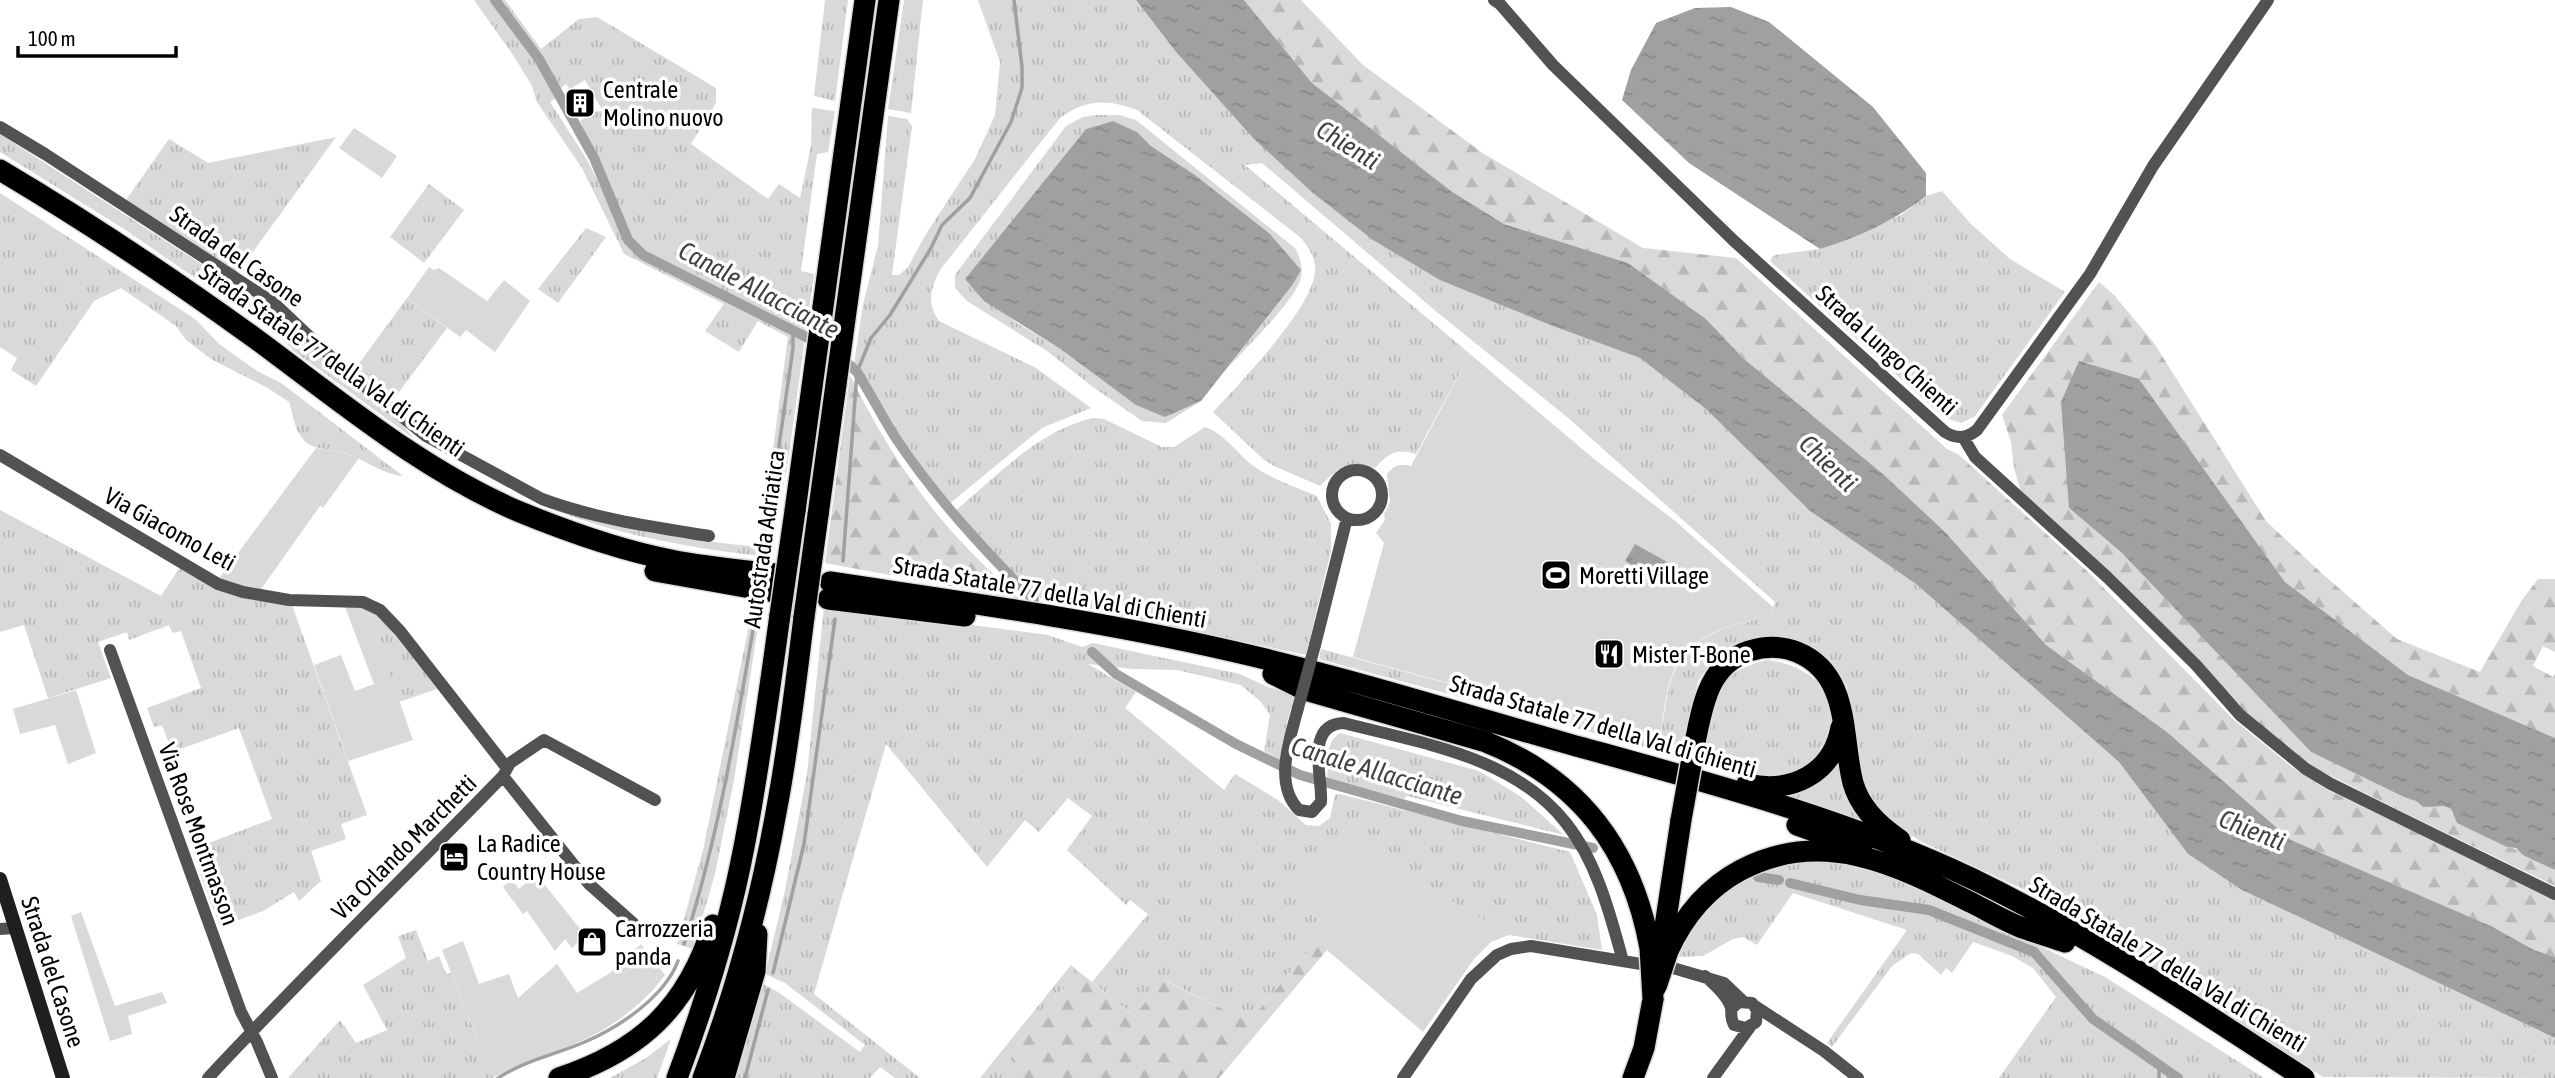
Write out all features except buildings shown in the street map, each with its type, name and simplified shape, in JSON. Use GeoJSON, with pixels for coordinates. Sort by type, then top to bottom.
{"type":"FeatureCollection","features":[{"type":"Feature","properties":{"kind":"highway","name":"Autostrada Adriatica"},"geometry":{"type":"LineString","coordinates":[[677,1078],[726,925],[757,780],[865,0]]}},
{"type":"Feature","properties":{"kind":"highway","name":"Autostrada Adriatica"},"geometry":{"type":"LineString","coordinates":[[703,1078],[731,995],[759,892],[778,807],[889,0]]}},
{"type":"Feature","properties":{"kind":"highway","name":"Strada Statale 77 della Val di Chienti"},"geometry":{"type":"LineString","coordinates":[[0,170],[90,225],[193,294],[406,450],[465,485],[518,511],[571,532],[672,561],[775,583],[672,575],[614,560],[511,522],[459,496],[399,460],[165,290],[0,185]]}},
{"type":"Feature","properties":{"kind":"highway","name":"Strada Statale 77 della Val di Chienti"},"geometry":{"type":"LineString","coordinates":[[829,590],[1031,618],[1227,650],[1308,670],[1694,779],[1835,823],[1938,864],[2068,936],[2153,979],[2304,1078]]}},
{"type":"Feature","properties":{"kind":"highway","name":"Strada Statale 77 della Val di Chienti"},"geometry":{"type":"LineString","coordinates":[[1093,629],[1273,674],[1781,819],[1881,854],[2068,936],[2279,1078]]}},
{"type":"Feature","properties":{"kind":"highway"},"geometry":{"type":"LineString","coordinates":[[1633,1078],[1644,1048],[1681,820],[1704,699],[1713,678],[1724,666],[1738,656],[1762,648],[1791,650],[1826,673],[1837,692],[1853,784],[1868,813],[1882,827],[1901,841],[2029,900],[2068,936]]}},
{"type":"Feature","properties":{"kind":"highway"},"geometry":{"type":"LineString","coordinates":[[1273,674],[1305,690],[1486,742],[1513,753],[1540,769],[1586,808],[1605,833],[1635,888],[1659,956]]}},
{"type":"Feature","properties":{"kind":"highway"},"geometry":{"type":"LineString","coordinates":[[1542,736],[1574,737],[1752,785],[1780,787],[1805,779],[1824,765],[1836,745],[1842,718]]}},
{"type":"Feature","properties":{"kind":"highway"},"geometry":{"type":"LineString","coordinates":[[559,1078],[594,1066],[615,1055],[650,1029],[679,997],[707,944],[718,911],[736,830],[757,780]]}},
{"type":"Feature","properties":{"kind":"highway"},"geometry":{"type":"LineString","coordinates":[[1659,956],[1692,910],[1709,891],[1727,877],[1758,861],[1785,853],[1811,850],[1835,850],[1900,870],[2018,926],[2068,936]]}},
{"type":"Feature","properties":{"kind":"highway"},"geometry":{"type":"LineString","coordinates":[[724,1078],[755,971],[759,892]]}},
{"type":"Feature","properties":{"kind":"street","name":"Strada Lungo Chienti"},"geometry":{"type":"LineString","coordinates":[[1494,0],[1553,65],[1733,240],[1945,432],[1963,437],[1976,430],[2090,274],[2153,166],[2268,0]]}},
{"type":"Feature","properties":{"kind":"street","name":"Strada del Casone"},"geometry":{"type":"LineString","coordinates":[[0,127],[274,303],[346,371],[437,442],[530,493],[561,506],[637,525],[709,536]]}},
{"type":"Feature","properties":{"kind":"street"},"geometry":{"type":"LineString","coordinates":[[1963,437],[1975,457],[2107,577],[2196,664],[2240,715],[2306,769],[2331,784],[2555,894]]}},
{"type":"Feature","properties":{"kind":"street","name":"Via Giacomo Leti"},"geometry":{"type":"LineString","coordinates":[[0,454],[218,584],[243,592],[289,600],[363,602],[380,610],[400,631],[589,884],[633,923]]}},
{"type":"Feature","properties":{"kind":"street"},"geometry":{"type":"LineString","coordinates":[[1350,470],[1366,471],[1379,481],[1382,503],[1373,515],[1367,518],[1347,518],[1336,509],[1333,487],[1343,474],[1350,470]]}},
{"type":"Feature","properties":{"kind":"street"},"geometry":{"type":"LineString","coordinates":[[1347,518],[1286,763],[1286,779],[1291,800],[1299,810],[1305,812],[1312,812],[1318,807],[1321,799],[1318,769],[1320,740],[1335,723],[1344,723],[1486,764],[1528,788],[1557,813],[1572,831],[1605,897],[1623,961]]}},
{"type":"Feature","properties":{"kind":"street","name":"Via Rose Montmasson"},"geometry":{"type":"LineString","coordinates":[[110,650],[241,1012],[272,1078]]}},
{"type":"Feature","properties":{"kind":"street","name":"Via Orlando Marchetti"},"geometry":{"type":"LineString","coordinates":[[208,1078],[505,771],[544,740],[655,800]]}},
{"type":"Feature","properties":{"kind":"street","name":"Strada del Casone"},"geometry":{"type":"LineString","coordinates":[[0,879],[7,928],[63,1078]]}},
{"type":"Feature","properties":{"kind":"street"},"geometry":{"type":"LineString","coordinates":[[1403,1078],[1471,979],[1497,955],[1511,949],[1531,946],[1623,961],[1659,956],[1729,986],[1758,1014],[1713,1078]]}},
{"type":"Feature","properties":{"kind":"street"},"geometry":{"type":"LineString","coordinates":[[1705,976],[1721,992],[1738,1027],[1783,1024]]}},
{"type":"Feature","properties":{"kind":"street"},"geometry":{"type":"LineString","coordinates":[[1728,1055],[1732,1040],[1731,1015],[1736,1003],[1749,1004],[1824,1051],[1858,1078]]}},
{"type":"Feature","properties":{"kind":"green space"},"geometry":{"type":"Polygon","coordinates":[[[474,0],[505,0],[541,49],[579,19],[597,17],[716,88],[716,103],[691,144],[768,199],[779,184],[800,198],[811,146],[812,108],[835,111],[828,152],[817,154],[801,271],[814,274],[787,468],[770,557],[636,535],[569,516],[509,489],[570,511],[632,528],[696,540],[760,547],[788,337],[758,321],[739,352],[705,331],[724,304],[624,254],[582,168],[537,102],[532,86],[474,0]],[[585,80],[570,89],[566,84],[561,88],[563,93],[550,102],[586,158],[610,205],[614,197],[580,121],[593,112],[603,111],[585,80]]]}},
{"type":"Feature","properties":{"kind":"green space"},"geometry":{"type":"Polygon","coordinates":[[[825,0],[848,0],[835,101],[814,96],[825,0]]]}},
{"type":"Feature","properties":{"kind":"green space"},"geometry":{"type":"Polygon","coordinates":[[[904,0],[923,0],[911,113],[888,109],[904,0]]]}},
{"type":"Feature","properties":{"kind":"green space"},"geometry":{"type":"Polygon","coordinates":[[[978,0],[1136,0],[1176,52],[1253,138],[1553,326],[1640,358],[1706,409],[1810,511],[1916,584],[2119,762],[2188,854],[2242,890],[2555,1038],[2555,1078],[2323,1077],[2044,899],[1920,841],[1887,819],[1865,791],[1847,686],[1830,660],[1805,644],[1780,637],[1757,637],[1733,646],[1715,657],[1698,681],[1682,757],[1319,659],[1321,649],[1659,741],[1669,687],[1684,656],[1695,645],[1722,629],[1770,617],[1775,602],[1567,417],[1438,313],[1262,163],[1245,165],[1470,354],[1416,454],[1393,453],[1375,468],[1358,464],[1344,467],[1320,486],[1263,459],[1213,412],[1273,345],[1301,306],[1315,272],[1313,258],[1301,238],[1137,110],[1116,104],[1097,103],[1079,107],[1060,118],[940,270],[932,289],[931,302],[939,321],[1036,368],[1091,408],[1042,428],[949,504],[898,434],[861,369],[854,364],[863,304],[878,246],[888,116],[907,119],[912,126],[892,275],[899,275],[908,267],[926,234],[975,159],[995,115],[1000,62],[978,0]]]}},
{"type":"Feature","properties":{"kind":"green space"},"geometry":{"type":"Polygon","coordinates":[[[1244,0],[1301,0],[1363,65],[1484,154],[1643,248],[1736,258],[1947,449],[1959,455],[2086,570],[2233,719],[2292,767],[2328,790],[2555,899],[2555,957],[2534,950],[2491,926],[2291,840],[2167,732],[2046,645],[1946,533],[1744,359],[1706,319],[1628,263],[1504,224],[1451,191],[1312,83],[1244,0]]]}},
{"type":"Feature","properties":{"kind":"green space"},"geometry":{"type":"Polygon","coordinates":[[[1119,115],[1136,120],[1296,249],[1301,264],[1300,281],[1295,291],[1227,369],[1275,305],[1269,233],[1195,175],[1151,146],[1137,132],[1113,121],[1086,129],[965,279],[1017,323],[1165,417],[1201,401],[1166,423],[1142,421],[1047,351],[967,301],[955,288],[955,275],[1066,126],[1083,117],[1119,115]]]}},
{"type":"Feature","properties":{"kind":"green space"},"geometry":{"type":"Polygon","coordinates":[[[354,128],[397,156],[382,178],[339,148],[354,128]]]}},
{"type":"Feature","properties":{"kind":"green space"},"geometry":{"type":"Polygon","coordinates":[[[0,134],[277,313],[337,371],[399,420],[413,438],[295,352],[256,317],[124,229],[0,152],[0,134]]]}},
{"type":"Feature","properties":{"kind":"green space"},"geometry":{"type":"Polygon","coordinates":[[[336,137],[237,274],[126,200],[169,139],[208,163],[336,137]]]}},
{"type":"Feature","properties":{"kind":"green space"},"geometry":{"type":"Polygon","coordinates":[[[429,184],[464,210],[424,263],[390,237],[429,184]]]}},
{"type":"Feature","properties":{"kind":"green space"},"geometry":{"type":"Polygon","coordinates":[[[1942,191],[1971,224],[2010,259],[2065,292],[1975,416],[1961,423],[1943,417],[1770,261],[1774,255],[1820,249],[1901,215],[1926,196],[1942,191]]]}},
{"type":"Feature","properties":{"kind":"green space"},"geometry":{"type":"Polygon","coordinates":[[[0,193],[195,319],[219,344],[257,371],[281,383],[403,476],[386,472],[345,453],[310,445],[297,430],[289,402],[211,359],[186,340],[176,326],[121,288],[94,301],[36,386],[11,370],[17,358],[0,347],[0,193]]]}},
{"type":"Feature","properties":{"kind":"green space"},"geometry":{"type":"Polygon","coordinates":[[[586,228],[606,237],[558,303],[538,289],[586,228]]]}},
{"type":"Feature","properties":{"kind":"green space"},"geometry":{"type":"Polygon","coordinates":[[[429,267],[434,270],[439,268],[487,301],[504,280],[530,301],[495,352],[466,330],[460,337],[407,298],[429,267]]]}},
{"type":"Feature","properties":{"kind":"green space"},"geometry":{"type":"Polygon","coordinates":[[[2099,282],[2114,295],[2154,343],[2266,521],[2397,639],[2480,672],[2522,600],[2538,579],[2555,579],[2555,652],[2543,646],[2533,666],[2553,677],[2555,674],[2555,738],[2408,675],[2285,582],[2139,379],[2069,508],[2122,553],[2311,752],[2416,801],[2423,807],[2443,805],[2451,809],[2452,814],[2507,847],[2555,870],[2555,886],[2319,770],[2295,754],[2248,715],[2193,654],[2021,492],[2014,468],[2011,442],[2002,415],[2099,282]]]}},
{"type":"Feature","properties":{"kind":"green space"},"geometry":{"type":"Polygon","coordinates":[[[407,298],[447,328],[393,400],[355,369],[407,298]]]}},
{"type":"Feature","properties":{"kind":"green space","name":"Moretti Village"},"geometry":{"type":"Polygon","coordinates":[[[1470,354],[1594,459],[1674,520],[1773,607],[1770,617],[1744,622],[1708,635],[1697,642],[1679,661],[1671,679],[1659,741],[1353,657],[1384,543],[1376,533],[1385,520],[1384,514],[1390,502],[1387,474],[1398,466],[1411,466],[1470,354]]]}},
{"type":"Feature","properties":{"kind":"green space"},"geometry":{"type":"Polygon","coordinates":[[[850,375],[874,421],[918,489],[951,531],[1020,599],[825,563],[850,375]]]}},
{"type":"Feature","properties":{"kind":"green space"},"geometry":{"type":"Polygon","coordinates":[[[1093,418],[1104,419],[1162,447],[1174,447],[1205,427],[1224,439],[1259,470],[1317,496],[1331,524],[1331,551],[1306,655],[1036,597],[955,511],[1037,443],[1073,424],[1093,418]]]}},
{"type":"Feature","properties":{"kind":"green space"},"geometry":{"type":"Polygon","coordinates":[[[316,448],[359,458],[323,508],[320,506],[259,592],[218,580],[316,448]]]}},
{"type":"Feature","properties":{"kind":"green space"},"geometry":{"type":"Polygon","coordinates":[[[0,510],[161,596],[180,567],[292,605],[367,815],[341,824],[346,839],[311,851],[321,881],[299,901],[294,892],[263,911],[220,927],[200,874],[214,866],[206,844],[272,819],[239,728],[172,752],[162,725],[154,727],[147,708],[201,688],[181,631],[172,633],[169,625],[129,640],[127,632],[98,642],[111,678],[48,698],[24,625],[0,632],[0,510]]]}},
{"type":"Feature","properties":{"kind":"green space"},"geometry":{"type":"Polygon","coordinates":[[[361,606],[367,609],[413,740],[348,761],[314,665],[341,655],[355,691],[374,684],[345,607],[361,606]]]}},
{"type":"Feature","properties":{"kind":"green space"},"geometry":{"type":"Polygon","coordinates":[[[753,606],[761,607],[734,780],[715,874],[693,949],[677,944],[703,850],[753,606]]]}},
{"type":"Feature","properties":{"kind":"green space"},"geometry":{"type":"Polygon","coordinates":[[[824,606],[1048,635],[1082,647],[1093,643],[1240,674],[1268,687],[1295,695],[1287,722],[1281,761],[1264,751],[1270,715],[1261,702],[1241,685],[1177,670],[1088,664],[1136,692],[1125,708],[1224,790],[1235,774],[1278,800],[1306,825],[1319,826],[1330,818],[1335,795],[1340,794],[1570,852],[1597,915],[1602,950],[1509,935],[1342,837],[1285,888],[1320,921],[1323,933],[1249,1022],[1165,980],[1134,1016],[1092,982],[1148,914],[1130,900],[1126,905],[1067,850],[1092,816],[1068,798],[1039,832],[1025,820],[987,867],[886,744],[814,994],[920,1078],[895,1078],[880,1067],[870,1078],[733,1078],[763,984],[860,1052],[865,1045],[785,983],[765,974],[784,895],[807,774],[824,606]]]}},
{"type":"Feature","properties":{"kind":"green space"},"geometry":{"type":"Polygon","coordinates":[[[367,609],[397,634],[437,689],[399,702],[367,609]]]}},
{"type":"Feature","properties":{"kind":"green space"},"geometry":{"type":"Polygon","coordinates":[[[1768,660],[1797,668],[1809,675],[1827,695],[1831,708],[1832,722],[1821,758],[1809,769],[1784,783],[1703,762],[1711,710],[1723,684],[1748,666],[1768,660]]]}},
{"type":"Feature","properties":{"kind":"green space"},"geometry":{"type":"Polygon","coordinates":[[[76,690],[96,753],[68,764],[55,725],[20,734],[13,709],[76,690]]]}},
{"type":"Feature","properties":{"kind":"green space"},"geometry":{"type":"Polygon","coordinates":[[[1340,733],[1479,771],[1520,796],[1564,835],[1407,796],[1404,799],[1327,778],[1329,747],[1340,733]]]}},
{"type":"Feature","properties":{"kind":"green space"},"geometry":{"type":"Polygon","coordinates":[[[1832,764],[1838,766],[1842,781],[1868,826],[1780,794],[1832,764]]]}},
{"type":"Feature","properties":{"kind":"green space"},"geometry":{"type":"Polygon","coordinates":[[[1342,837],[1509,935],[1491,942],[1474,959],[1423,1032],[1327,950],[1320,921],[1285,888],[1342,837]]]}},
{"type":"Feature","properties":{"kind":"green space"},"geometry":{"type":"Polygon","coordinates":[[[1827,861],[1884,874],[2105,977],[2264,1078],[1999,1078],[2056,997],[2033,968],[2012,956],[1973,942],[1952,973],[1946,968],[1941,975],[1918,954],[1911,953],[1892,966],[1832,1047],[1827,1043],[1907,930],[1793,893],[1757,945],[1743,937],[1733,939],[1703,956],[1679,957],[1685,936],[1716,898],[1766,867],[1827,861]]]}},
{"type":"Feature","properties":{"kind":"green space"},"geometry":{"type":"Polygon","coordinates":[[[536,874],[585,935],[572,948],[565,939],[555,951],[527,911],[523,914],[503,887],[511,879],[519,889],[536,874]]]}},
{"type":"Feature","properties":{"kind":"green space"},"geometry":{"type":"Polygon","coordinates":[[[81,912],[115,1006],[162,992],[167,1003],[128,1016],[132,1034],[110,1041],[71,916],[81,912]]]}},
{"type":"Feature","properties":{"kind":"green space"},"geometry":{"type":"Polygon","coordinates":[[[416,930],[428,961],[439,956],[446,974],[451,973],[493,1078],[288,1078],[340,1020],[356,1043],[387,1030],[363,985],[406,958],[398,936],[416,930]]]}},
{"type":"Feature","properties":{"kind":"green space"},"geometry":{"type":"Polygon","coordinates":[[[1323,933],[1327,950],[1219,1078],[1007,1078],[1019,1043],[1078,971],[1134,1016],[1164,980],[1249,1022],[1323,933]]]}},
{"type":"Feature","properties":{"kind":"green space"},"geometry":{"type":"Polygon","coordinates":[[[463,941],[479,984],[509,974],[518,998],[557,964],[577,993],[610,973],[641,944],[665,975],[635,1007],[600,1032],[493,1078],[442,950],[463,941]]]}},
{"type":"Feature","properties":{"kind":"green space"},"geometry":{"type":"Polygon","coordinates":[[[1071,965],[1078,971],[1019,1043],[1007,1078],[980,1078],[1071,965]]]}},
{"type":"Feature","properties":{"kind":"green space"},"geometry":{"type":"Polygon","coordinates":[[[671,1039],[657,1078],[610,1078],[646,1058],[671,1039]]]}},
{"type":"Feature","properties":{"kind":"water","name":"Chienti"},"geometry":{"type":"Polygon","coordinates":[[[1136,0],[1244,0],[1312,83],[1451,191],[1504,224],[1628,263],[1706,319],[1744,359],[1884,475],[1946,533],[2046,645],[2167,732],[2291,840],[2491,926],[2534,950],[2555,957],[2555,1038],[2242,890],[2188,854],[2119,762],[1916,584],[1810,511],[1706,409],[1640,358],[1440,280],[1373,240],[1313,193],[1253,138],[1176,52],[1136,0]]]}},
{"type":"Feature","properties":{"kind":"water"},"geometry":{"type":"Polygon","coordinates":[[[1731,7],[1769,22],[1873,107],[1926,173],[1926,196],[1876,227],[1820,249],[1689,163],[1622,100],[1631,70],[1656,23],[1695,8],[1731,7]]]}},
{"type":"Feature","properties":{"kind":"water"},"geometry":{"type":"Polygon","coordinates":[[[1113,121],[1137,132],[1151,146],[1195,175],[1269,233],[1301,270],[1293,284],[1201,401],[1165,417],[1136,405],[1062,350],[984,301],[965,279],[1086,129],[1113,121]]]}},
{"type":"Feature","properties":{"kind":"water"},"geometry":{"type":"Polygon","coordinates":[[[2079,361],[2139,379],[2285,582],[2408,675],[2555,738],[2555,870],[2523,855],[2516,848],[2507,847],[2457,823],[2451,809],[2444,806],[2423,807],[2416,801],[2311,752],[2122,553],[2069,508],[2061,402],[2079,361]]]}},
{"type":"Feature","properties":{"kind":"water"},"geometry":{"type":"Polygon","coordinates":[[[1635,544],[1669,563],[1662,576],[1638,562],[1635,567],[1625,561],[1635,544]]]}},
{"type":"Feature","properties":{"kind":"waterway","name":"Canale Allacciante"},"geometry":{"type":"LineString","coordinates":[[495,0],[539,59],[594,158],[628,240],[643,255],[841,357],[857,372],[895,437],[926,481],[978,542],[1034,600]]}},
{"type":"Feature","properties":{"kind":"waterway"},"geometry":{"type":"LineString","coordinates":[[843,561],[857,372],[871,338],[890,315],[942,225],[970,198],[1011,122],[1022,88],[1014,0]]}},
{"type":"Feature","properties":{"kind":"waterway"},"geometry":{"type":"LineString","coordinates":[[764,550],[793,348],[793,331]]}},
{"type":"Feature","properties":{"kind":"waterway"},"geometry":{"type":"LineString","coordinates":[[684,944],[718,817],[758,601]]}},
{"type":"Feature","properties":{"kind":"waterway"},"geometry":{"type":"LineString","coordinates":[[773,973],[804,844],[835,619]]}},
{"type":"Feature","properties":{"kind":"waterway","name":"Canale Allacciante"},"geometry":{"type":"LineString","coordinates":[[1092,652],[1116,674],[1236,744],[1300,775],[1462,821],[1593,848]]}},
{"type":"Feature","properties":{"kind":"waterway","name":"Canale Allacciante"},"geometry":{"type":"LineString","coordinates":[[1758,877],[1779,880]]}},
{"type":"Feature","properties":{"kind":"waterway","name":"Canale Allacciante"},"geometry":{"type":"LineString","coordinates":[[1790,883],[1860,900],[1929,910],[2034,952],[2093,1019],[2178,1078]]}},
{"type":"Feature","properties":{"kind":"waterway"},"geometry":{"type":"LineString","coordinates":[[498,1078],[614,1027],[652,998],[672,974],[678,961]]}},
{"type":"Feature","properties":{"kind":"waterway"},"geometry":{"type":"LineString","coordinates":[[745,1078],[768,990]]}},
{"type":"Feature","properties":{"kind":"waterway"},"geometry":{"type":"LineString","coordinates":[[2159,1064],[2159,1078]]}},
{"type":"Feature","properties":{"kind":"place","name":"Centrale Molino nuovo"},"geometry":{"type":"Point","coordinates":[580,103]}},
{"type":"Feature","properties":{"kind":"place","name":"Moretti Village"},"geometry":{"type":"Point","coordinates":[1556,575]}},
{"type":"Feature","properties":{"kind":"place","name":"Mister T-Bone"},"geometry":{"type":"Point","coordinates":[1609,654]}},
{"type":"Feature","properties":{"kind":"place","name":"La Radice Country House"},"geometry":{"type":"Point","coordinates":[454,857]}},
{"type":"Feature","properties":{"kind":"place","name":"Carrozzeria panda"},"geometry":{"type":"Point","coordinates":[592,942]}}]}
